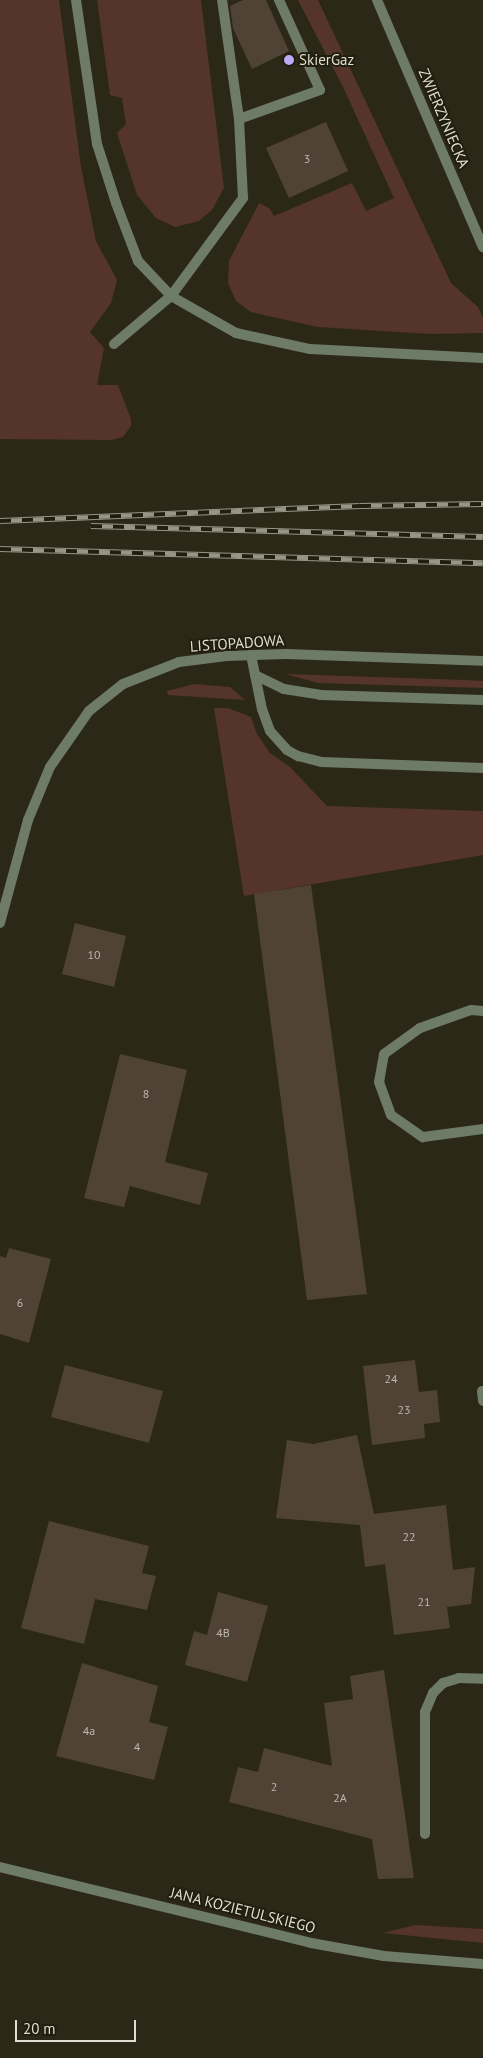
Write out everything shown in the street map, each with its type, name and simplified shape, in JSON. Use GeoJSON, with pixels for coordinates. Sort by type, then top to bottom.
{"type":"FeatureCollection","features":[{"type":"Feature","properties":{"kind":"street"},"geometry":{"type":"LineString","coordinates":[[76,0],[97,144],[116,204],[138,261],[171,296],[236,333],[310,349],[483,358]]}},
{"type":"Feature","properties":{"kind":"street"},"geometry":{"type":"LineString","coordinates":[[114,344],[171,296],[243,198],[239,119],[222,0]]}},
{"type":"Feature","properties":{"kind":"street"},"geometry":{"type":"LineString","coordinates":[[239,119],[320,90],[279,0]]}},
{"type":"Feature","properties":{"kind":"street","name":"ZWIERZYNIECKA"},"geometry":{"type":"LineString","coordinates":[[377,0],[483,247]]}},
{"type":"Feature","properties":{"kind":"street"},"geometry":{"type":"LineString","coordinates":[[251,655],[254,675],[270,731],[298,756],[322,762],[483,768]]}},
{"type":"Feature","properties":{"kind":"street","name":"LISTOPADOWA"},"geometry":{"type":"LineString","coordinates":[[0,922],[39,789],[61,746],[89,711],[122,684],[160,668],[201,658],[251,655],[483,662]]}},
{"type":"Feature","properties":{"kind":"street"},"geometry":{"type":"LineString","coordinates":[[254,675],[300,693],[483,700]]}},
{"type":"Feature","properties":{"kind":"street"},"geometry":{"type":"LineString","coordinates":[[483,1011],[471,1010],[420,1028],[384,1054],[379,1082],[391,1115],[423,1137],[483,1129]]}},
{"type":"Feature","properties":{"kind":"street"},"geometry":{"type":"LineString","coordinates":[[425,1834],[425,1712],[433,1693],[443,1683],[459,1678],[483,1678]]}},
{"type":"Feature","properties":{"kind":"street","name":"JANA KOZIETULSKIEGO"},"geometry":{"type":"LineString","coordinates":[[0,1867],[311,1942],[384,1956],[483,1964]]}},
{"type":"Feature","properties":{"kind":"shaded area"},"geometry":{"type":"Polygon","coordinates":[[[0,0],[59,0],[81,167],[96,241],[117,280],[111,303],[90,332],[104,348],[97,385],[118,385],[131,419],[131,426],[123,437],[112,440],[0,439],[0,0]]]}},
{"type":"Feature","properties":{"kind":"shaded area"},"geometry":{"type":"Polygon","coordinates":[[[97,0],[201,0],[224,188],[212,210],[199,221],[175,227],[156,218],[137,195],[117,133],[126,124],[122,98],[110,95],[97,0]]]}},
{"type":"Feature","properties":{"kind":"shaded area"},"geometry":{"type":"Polygon","coordinates":[[[298,0],[318,0],[451,283],[478,307],[483,318],[483,333],[430,334],[318,327],[251,312],[236,301],[228,283],[229,261],[259,203],[269,208],[274,216],[352,183],[366,211],[394,198],[343,87],[298,0]]]}},
{"type":"Feature","properties":{"kind":"shaded area"},"geometry":{"type":"Polygon","coordinates":[[[285,674],[483,681],[483,688],[318,683],[285,674]]]}},
{"type":"Feature","properties":{"kind":"shaded area"},"geometry":{"type":"Polygon","coordinates":[[[194,684],[230,687],[245,700],[168,695],[167,691],[194,684]]]}},
{"type":"Feature","properties":{"kind":"shaded area"},"geometry":{"type":"Polygon","coordinates":[[[214,708],[228,708],[251,717],[257,734],[270,753],[290,767],[327,806],[483,811],[483,855],[244,896],[214,708]]]}},
{"type":"Feature","properties":{"kind":"shaded area"},"geometry":{"type":"Polygon","coordinates":[[[415,1925],[483,1929],[483,1943],[383,1933],[415,1925]]]}},
{"type":"Feature","properties":{"kind":"building"},"geometry":{"type":"Polygon","coordinates":[[[243,0],[266,0],[289,51],[252,69],[233,28],[230,6],[243,0]]]}},
{"type":"Feature","properties":{"kind":"building"},"geometry":{"type":"Polygon","coordinates":[[[326,122],[348,171],[289,198],[266,148],[326,122]]]}},
{"type":"Feature","properties":{"kind":"building"},"geometry":{"type":"Polygon","coordinates":[[[311,885],[367,1294],[307,1300],[254,894],[311,885]]]}},
{"type":"Feature","properties":{"kind":"building"},"geometry":{"type":"Polygon","coordinates":[[[75,923],[126,936],[114,987],[62,974],[75,923]]]}},
{"type":"Feature","properties":{"kind":"building"},"geometry":{"type":"Polygon","coordinates":[[[120,1054],[187,1070],[165,1162],[208,1173],[200,1205],[130,1186],[124,1207],[84,1198],[120,1054]]]}},
{"type":"Feature","properties":{"kind":"building"},"geometry":{"type":"Polygon","coordinates":[[[9,1248],[51,1259],[29,1343],[0,1334],[0,1256],[6,1258],[9,1248]]]}},
{"type":"Feature","properties":{"kind":"building"},"geometry":{"type":"Polygon","coordinates":[[[415,1360],[419,1392],[437,1390],[440,1422],[424,1424],[425,1438],[372,1445],[363,1366],[415,1360]]]}},
{"type":"Feature","properties":{"kind":"building"},"geometry":{"type":"Polygon","coordinates":[[[65,1365],[163,1391],[149,1443],[51,1417],[65,1365]]]}},
{"type":"Feature","properties":{"kind":"building"},"geometry":{"type":"Polygon","coordinates":[[[357,1435],[374,1514],[446,1505],[453,1570],[475,1567],[471,1604],[447,1607],[450,1628],[394,1635],[385,1564],[365,1567],[360,1525],[276,1518],[287,1440],[313,1444],[357,1435]]]}},
{"type":"Feature","properties":{"kind":"building"},"geometry":{"type":"Polygon","coordinates":[[[49,1521],[149,1546],[142,1573],[156,1576],[147,1610],[95,1599],[84,1644],[21,1628],[49,1521]]]}},
{"type":"Feature","properties":{"kind":"building"},"geometry":{"type":"Polygon","coordinates":[[[218,1592],[268,1606],[247,1682],[185,1665],[194,1631],[207,1635],[218,1592]]]}},
{"type":"Feature","properties":{"kind":"building"},"geometry":{"type":"Polygon","coordinates":[[[82,1663],[158,1686],[149,1722],[168,1727],[154,1780],[56,1756],[82,1663]]]}},
{"type":"Feature","properties":{"kind":"building"},"geometry":{"type":"Polygon","coordinates":[[[384,1670],[414,1878],[378,1879],[372,1839],[229,1802],[238,1767],[258,1772],[264,1748],[332,1766],[324,1703],[353,1699],[350,1676],[384,1670]]]}},
{"type":"Feature","properties":{"kind":"railway"},"geometry":{"type":"LineString","coordinates":[[0,521],[360,506],[483,504]]}},
{"type":"Feature","properties":{"kind":"railway"},"geometry":{"type":"LineString","coordinates":[[91,526],[483,537]]}},
{"type":"Feature","properties":{"kind":"railway"},"geometry":{"type":"LineString","coordinates":[[0,549],[483,563]]}},
{"type":"Feature","properties":{"kind":"place","name":"SkierGaz"},"geometry":{"type":"Point","coordinates":[289,60]}}]}
